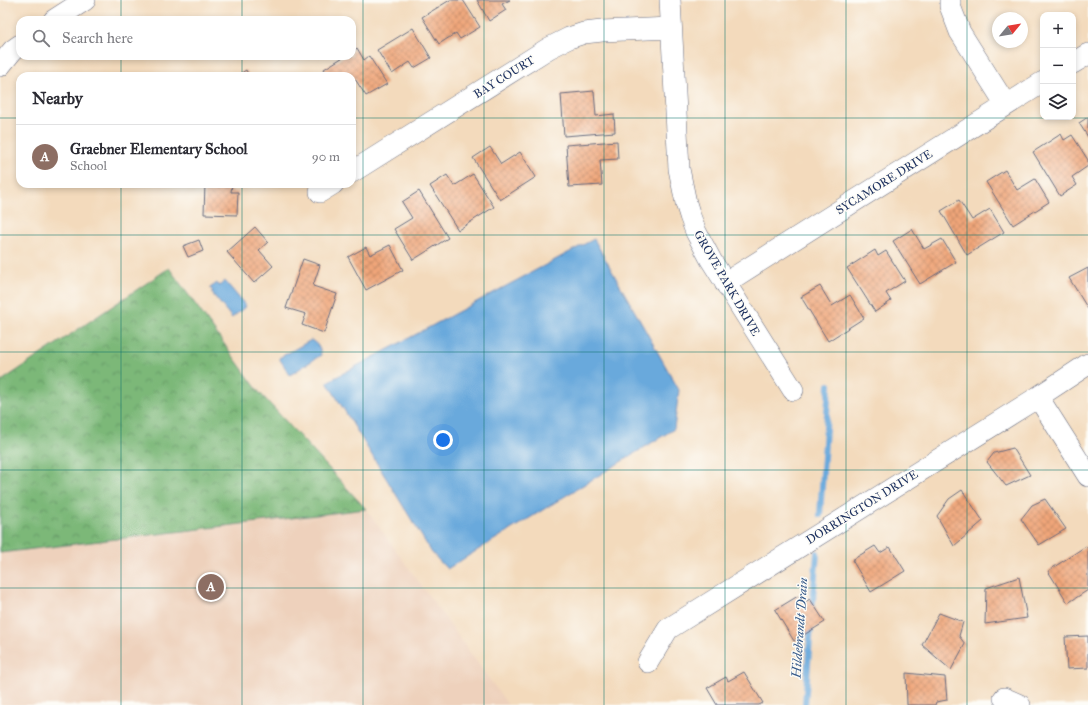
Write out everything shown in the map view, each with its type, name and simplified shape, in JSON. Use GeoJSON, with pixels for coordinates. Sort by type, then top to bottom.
{"type":"FeatureCollection","features":[{"type":"Feature","properties":{"kind":"street"},"geometry":{"type":"LineString","coordinates":[[60,16],[85,0]]}},
{"type":"Feature","properties":{"kind":"street","name":"GROVE PARK DRIVE"},"geometry":{"type":"LineString","coordinates":[[670,0],[680,168],[686,203],[696,232],[725,283],[793,390]]}},
{"type":"Feature","properties":{"kind":"street"},"geometry":{"type":"LineString","coordinates":[[950,0],[950,6],[960,32],[1006,105]]}},
{"type":"Feature","properties":{"kind":"street","name":"BAY COURT"},"geometry":{"type":"LineString","coordinates":[[356,169],[549,48],[569,38],[584,33],[602,31],[671,28]]}},
{"type":"Feature","properties":{"kind":"street"},"geometry":{"type":"LineString","coordinates":[[0,66],[16,48]]}},
{"type":"Feature","properties":{"kind":"street"},"geometry":{"type":"LineString","coordinates":[[1076,61],[1088,54]]}},
{"type":"Feature","properties":{"kind":"street","name":"SYCAMORE DRIVE"},"geometry":{"type":"LineString","coordinates":[[725,283],[1040,84]]}},
{"type":"Feature","properties":{"kind":"street","name":"DORRINGTON DRIVE"},"geometry":{"type":"LineString","coordinates":[[648,662],[668,629],[1038,397],[1088,364]]}},
{"type":"Feature","properties":{"kind":"street"},"geometry":{"type":"LineString","coordinates":[[1038,397],[1088,476]]}},
{"type":"Feature","properties":{"kind":"shaded area"},"geometry":{"type":"Polygon","coordinates":[[[366,509],[508,705],[0,705],[0,553],[366,509]]]}},
{"type":"Feature","properties":{"kind":"green space"},"geometry":{"type":"Polygon","coordinates":[[[169,268],[259,392],[366,509],[0,553],[0,382],[169,268]]]}},
{"type":"Feature","properties":{"kind":"water"},"geometry":{"type":"Polygon","coordinates":[[[594,239],[679,390],[674,429],[447,569],[432,553],[327,382],[594,239]]]}},
{"type":"Feature","properties":{"kind":"water"},"geometry":{"type":"Polygon","coordinates":[[[225,281],[246,306],[232,318],[211,292],[213,291],[210,288],[217,283],[219,286],[225,281]]]}},
{"type":"Feature","properties":{"kind":"water"},"geometry":{"type":"Polygon","coordinates":[[[311,340],[318,346],[321,355],[290,375],[279,358],[311,340]]]}},
{"type":"Feature","properties":{"kind":"building"},"geometry":{"type":"Polygon","coordinates":[[[450,0],[463,0],[480,27],[460,39],[456,33],[439,44],[422,17],[450,0]]]}},
{"type":"Feature","properties":{"kind":"building"},"geometry":{"type":"Polygon","coordinates":[[[477,0],[510,0],[502,4],[506,10],[489,21],[477,0]]]}},
{"type":"Feature","properties":{"kind":"building"},"geometry":{"type":"Polygon","coordinates":[[[413,28],[431,58],[414,68],[410,62],[392,74],[377,50],[413,28]]]}},
{"type":"Feature","properties":{"kind":"building"},"geometry":{"type":"Polygon","coordinates":[[[357,48],[364,60],[369,56],[387,84],[366,96],[356,81],[356,72],[326,72],[324,69],[339,60],[356,60],[357,48]]]}},
{"type":"Feature","properties":{"kind":"building"},"geometry":{"type":"Polygon","coordinates":[[[594,91],[596,116],[614,114],[615,132],[564,136],[561,94],[594,91]]]}},
{"type":"Feature","properties":{"kind":"building"},"geometry":{"type":"Polygon","coordinates":[[[1088,117],[1088,137],[1079,123],[1088,117]]]}},
{"type":"Feature","properties":{"kind":"building"},"geometry":{"type":"Polygon","coordinates":[[[1061,134],[1064,140],[1072,135],[1088,160],[1088,166],[1072,177],[1077,185],[1060,196],[1033,152],[1061,134]]]}},
{"type":"Feature","properties":{"kind":"building"},"geometry":{"type":"Polygon","coordinates":[[[617,141],[618,159],[600,160],[602,185],[569,187],[566,145],[617,141]]]}},
{"type":"Feature","properties":{"kind":"building"},"geometry":{"type":"Polygon","coordinates":[[[490,147],[501,164],[520,152],[536,177],[500,200],[473,158],[490,147]]]}},
{"type":"Feature","properties":{"kind":"building"},"geometry":{"type":"Polygon","coordinates":[[[1005,170],[1017,190],[1035,179],[1049,202],[1013,225],[986,182],[1005,170]]]}},
{"type":"Feature","properties":{"kind":"building"},"geometry":{"type":"Polygon","coordinates":[[[473,174],[494,207],[458,230],[430,186],[447,175],[454,186],[473,174]]]}},
{"type":"Feature","properties":{"kind":"building"},"geometry":{"type":"Polygon","coordinates":[[[205,188],[232,188],[231,192],[238,192],[237,215],[204,214],[205,188]]]}},
{"type":"Feature","properties":{"kind":"building"},"geometry":{"type":"Polygon","coordinates":[[[419,191],[448,238],[413,260],[394,229],[412,218],[402,202],[419,191]]]}},
{"type":"Feature","properties":{"kind":"building"},"geometry":{"type":"Polygon","coordinates":[[[959,200],[972,220],[990,209],[1004,232],[967,255],[941,211],[959,200]]]}},
{"type":"Feature","properties":{"kind":"building"},"geometry":{"type":"Polygon","coordinates":[[[255,227],[268,242],[259,250],[273,266],[254,283],[227,252],[255,227]]]}},
{"type":"Feature","properties":{"kind":"building"},"geometry":{"type":"Polygon","coordinates":[[[912,229],[924,249],[942,239],[956,262],[920,284],[893,241],[912,229]]]}},
{"type":"Feature","properties":{"kind":"building"},"geometry":{"type":"Polygon","coordinates":[[[199,240],[203,251],[188,257],[183,246],[199,240]]]}},
{"type":"Feature","properties":{"kind":"building"},"geometry":{"type":"Polygon","coordinates":[[[390,245],[403,270],[366,290],[348,257],[366,247],[370,255],[390,245]]]}},
{"type":"Feature","properties":{"kind":"building"},"geometry":{"type":"Polygon","coordinates":[[[875,250],[878,256],[886,251],[905,281],[886,293],[891,301],[875,312],[847,268],[875,250]]]}},
{"type":"Feature","properties":{"kind":"building"},"geometry":{"type":"Polygon","coordinates":[[[303,259],[320,265],[313,286],[337,294],[324,333],[302,325],[306,314],[286,308],[303,259]]]}},
{"type":"Feature","properties":{"kind":"building"},"geometry":{"type":"Polygon","coordinates":[[[1088,268],[1088,309],[1069,278],[1088,268]]]}},
{"type":"Feature","properties":{"kind":"building"},"geometry":{"type":"Polygon","coordinates":[[[820,286],[832,306],[850,295],[864,318],[828,341],[801,297],[820,286]]]}},
{"type":"Feature","properties":{"kind":"building"},"geometry":{"type":"Polygon","coordinates":[[[1013,448],[1030,475],[1006,486],[987,462],[994,453],[1013,448]]]}},
{"type":"Feature","properties":{"kind":"building"},"geometry":{"type":"Polygon","coordinates":[[[962,490],[983,521],[954,546],[937,516],[949,499],[962,490]]]}},
{"type":"Feature","properties":{"kind":"building"},"geometry":{"type":"Polygon","coordinates":[[[1045,499],[1066,529],[1039,545],[1021,519],[1032,505],[1045,499]]]}},
{"type":"Feature","properties":{"kind":"building"},"geometry":{"type":"Polygon","coordinates":[[[875,546],[880,553],[890,547],[905,571],[871,592],[852,560],[875,546]]]}},
{"type":"Feature","properties":{"kind":"building"},"geometry":{"type":"Polygon","coordinates":[[[1086,546],[1088,549],[1088,590],[1068,603],[1048,571],[1086,546]]]}},
{"type":"Feature","properties":{"kind":"building"},"geometry":{"type":"Polygon","coordinates":[[[1019,577],[1027,618],[985,624],[986,588],[1019,577]]]}},
{"type":"Feature","properties":{"kind":"building"},"geometry":{"type":"Polygon","coordinates":[[[798,596],[803,603],[810,599],[825,622],[794,641],[775,610],[798,596]]]}},
{"type":"Feature","properties":{"kind":"building"},"geometry":{"type":"Polygon","coordinates":[[[939,613],[963,622],[959,636],[965,644],[951,670],[922,645],[939,613]]]}},
{"type":"Feature","properties":{"kind":"building"},"geometry":{"type":"Polygon","coordinates":[[[1088,636],[1088,668],[1067,669],[1065,637],[1088,636]]]}},
{"type":"Feature","properties":{"kind":"building"},"geometry":{"type":"Polygon","coordinates":[[[744,672],[763,703],[759,705],[717,705],[707,688],[726,677],[728,681],[744,672]]]}},
{"type":"Feature","properties":{"kind":"building"},"geometry":{"type":"Polygon","coordinates":[[[906,673],[945,677],[947,700],[936,702],[935,705],[907,705],[906,673]]]}},
{"type":"Feature","properties":{"kind":"waterway","name":"Hildebrandt Drain"},"geometry":{"type":"LineString","coordinates":[[820,515],[829,385]]}},
{"type":"Feature","properties":{"kind":"waterway","name":"Hildebrandt Drain"},"geometry":{"type":"LineString","coordinates":[[812,611],[817,553]]}},
{"type":"Feature","properties":{"kind":"waterway","name":"Hildebrandt Drain"},"geometry":{"type":"LineString","coordinates":[[805,705],[811,624]]}},
{"type":"Feature","properties":{"kind":"place","name":"Graebner Elementary School"},"geometry":{"type":"Point","coordinates":[211,587]}}]}
